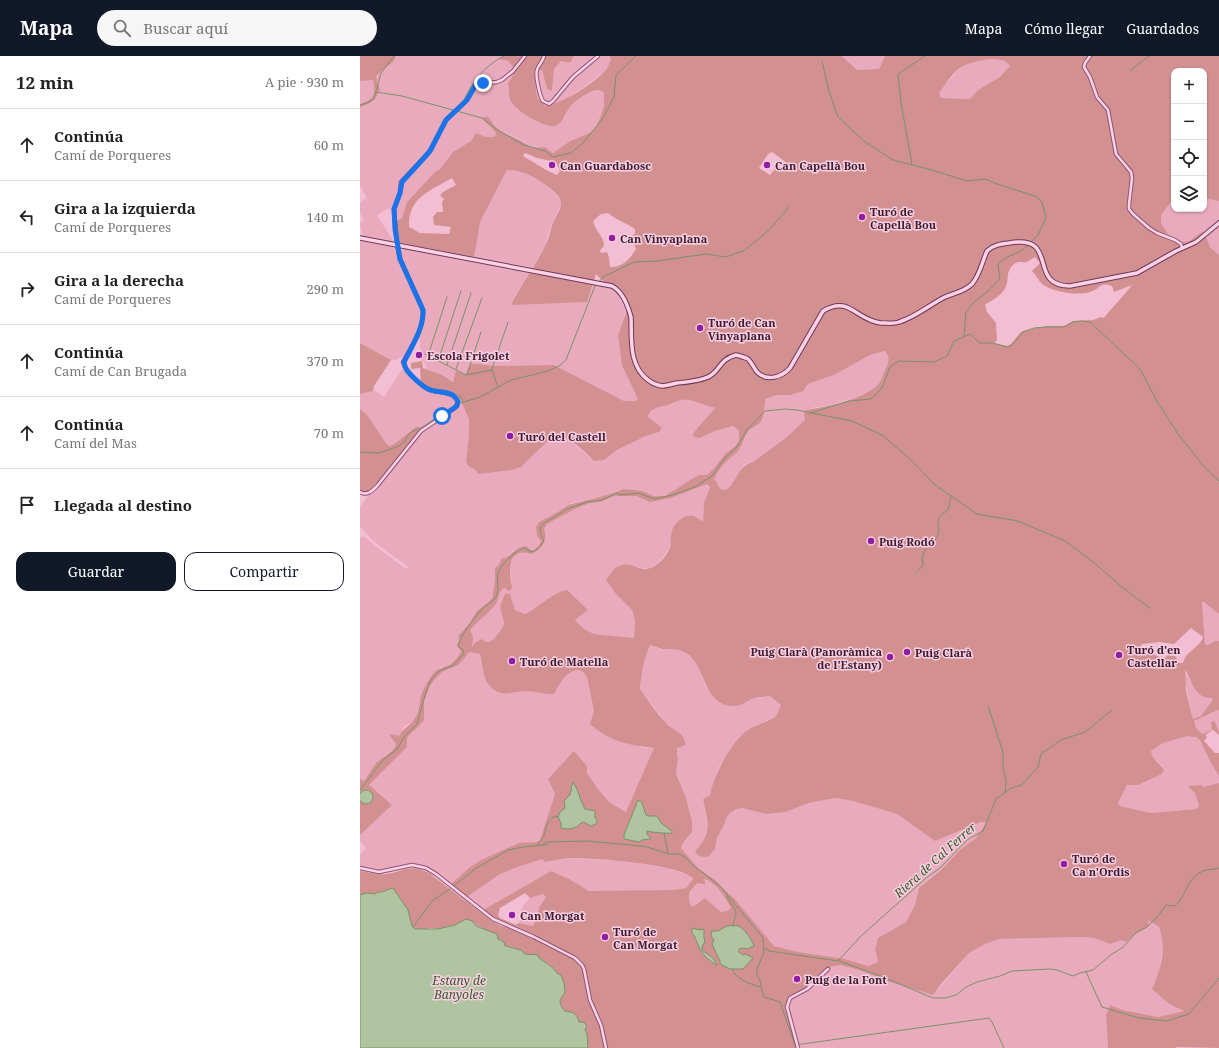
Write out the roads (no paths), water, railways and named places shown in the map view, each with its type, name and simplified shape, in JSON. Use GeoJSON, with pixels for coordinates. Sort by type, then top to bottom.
{"type":"FeatureCollection","features":[{"type":"Feature","properties":{"kind":"main road"},"geometry":{"type":"LineString","coordinates":[[360,238],[612,286],[619,292],[630,311],[633,355],[638,371],[654,384],[663,386],[699,380],[707,377],[711,375],[725,360],[736,355],[748,359],[763,377],[771,378],[781,376],[790,368],[823,311],[832,306],[840,305],[868,320],[899,323],[915,316],[946,297],[965,290],[976,278],[986,251],[995,246],[1019,242],[1025,242],[1033,245],[1038,249],[1048,278],[1056,284],[1070,286],[1137,273],[1182,248],[1196,242],[1219,223]]}},
{"type":"Feature","properties":{"kind":"street"},"geometry":{"type":"LineString","coordinates":[[360,492],[366,494],[374,489],[420,431],[455,408],[458,402],[452,395],[429,390],[421,386],[404,366],[404,362],[418,334],[423,316],[423,310],[400,259],[397,246],[394,209],[400,193],[402,182],[430,151],[446,120],[467,100],[475,86],[478,84],[502,80],[513,71],[525,56]]}},
{"type":"Feature","properties":{"kind":"street"},"geometry":{"type":"LineString","coordinates":[[544,56],[537,68],[536,74],[541,96],[543,100],[549,104],[553,102],[573,77],[598,56]]}},
{"type":"Feature","properties":{"kind":"street"},"geometry":{"type":"LineString","coordinates":[[1090,56],[1084,67],[1090,77],[1097,97],[1108,110],[1116,154],[1131,172],[1132,178],[1129,209],[1149,228],[1175,240],[1181,244],[1182,248]]}},
{"type":"Feature","properties":{"kind":"street"},"geometry":{"type":"LineString","coordinates":[[360,868],[379,872],[412,865],[426,868],[493,918],[575,958],[584,969],[590,1000],[601,1025],[606,1048]]}},
{"type":"Feature","properties":{"kind":"street"},"geometry":{"type":"LineString","coordinates":[[798,1048],[787,1003],[790,998],[807,989],[828,969]]}},
{"type":"Feature","properties":{"kind":"water"},"geometry":{"type":"Polygon","coordinates":[[[573,782],[585,809],[595,811],[595,818],[597,820],[596,824],[591,826],[584,822],[577,827],[567,829],[561,828],[561,823],[558,817],[560,812],[565,808],[564,801],[570,795],[573,782]]]}},
{"type":"Feature","properties":{"kind":"water"},"geometry":{"type":"Polygon","coordinates":[[[366,790],[371,792],[373,797],[371,802],[366,804],[361,802],[359,797],[361,792],[366,790]]]}},
{"type":"Feature","properties":{"kind":"water"},"geometry":{"type":"Polygon","coordinates":[[[638,800],[642,803],[646,815],[657,816],[661,823],[672,831],[672,833],[647,831],[647,834],[651,839],[642,840],[639,842],[624,839],[624,835],[638,800]]]}},
{"type":"Feature","properties":{"kind":"water","name":"Estany de Banyoles"},"geometry":{"type":"Polygon","coordinates":[[[393,888],[408,910],[412,926],[415,929],[438,929],[455,925],[466,919],[472,921],[476,926],[497,934],[498,939],[504,942],[505,946],[521,950],[527,955],[538,955],[539,958],[561,975],[565,992],[560,1003],[565,1011],[574,1014],[579,1022],[583,1022],[587,1026],[585,1030],[587,1034],[588,1048],[360,1048],[360,895],[367,893],[375,894],[393,888]]]}},
{"type":"Feature","properties":{"kind":"water"},"geometry":{"type":"Polygon","coordinates":[[[727,926],[740,927],[748,934],[754,946],[747,949],[739,949],[739,952],[743,955],[746,954],[753,958],[743,969],[730,969],[720,964],[712,944],[714,940],[711,936],[712,931],[718,931],[727,926]]]}},
{"type":"Feature","properties":{"kind":"water"},"geometry":{"type":"Polygon","coordinates":[[[692,928],[704,930],[705,943],[703,944],[702,950],[713,958],[717,965],[709,960],[702,952],[692,933],[692,928]]]}},
{"type":"Feature","properties":{"kind":"waterway"},"geometry":{"type":"LineString","coordinates":[[360,105],[374,99],[381,73],[394,56]]}},
{"type":"Feature","properties":{"kind":"waterway"},"geometry":{"type":"LineString","coordinates":[[463,102],[474,81],[479,75],[491,64],[504,56]]}},
{"type":"Feature","properties":{"kind":"waterway"},"geometry":{"type":"LineString","coordinates":[[376,92],[402,96],[482,118],[496,129],[524,145],[545,151],[553,157],[571,153],[583,143],[603,118],[614,97],[616,75],[636,56]]}},
{"type":"Feature","properties":{"kind":"waterway"},"geometry":{"type":"LineString","coordinates":[[912,164],[901,103],[898,74],[925,56]]}},
{"type":"Feature","properties":{"kind":"waterway"},"geometry":{"type":"LineString","coordinates":[[1130,71],[1149,56]]}},
{"type":"Feature","properties":{"kind":"waterway"},"geometry":{"type":"LineString","coordinates":[[822,61],[829,91],[838,117],[865,142],[893,160],[967,181],[985,179],[1035,196],[1042,202],[1046,218],[1038,235],[1030,243]]}},
{"type":"Feature","properties":{"kind":"waterway"},"geometry":{"type":"LineString","coordinates":[[599,282],[603,277],[634,262],[657,261],[706,254],[726,257],[745,250],[769,230],[789,207]]}},
{"type":"Feature","properties":{"kind":"waterway"},"geometry":{"type":"LineString","coordinates":[[964,336],[966,312],[973,303],[1000,279],[998,265],[1005,258],[1024,249],[1028,245]]}},
{"type":"Feature","properties":{"kind":"waterway"},"geometry":{"type":"LineString","coordinates":[[461,403],[480,397],[511,380],[548,371],[559,366],[566,360],[597,284]]}},
{"type":"Feature","properties":{"kind":"waterway"},"geometry":{"type":"LineString","coordinates":[[438,361],[461,291]]}},
{"type":"Feature","properties":{"kind":"waterway"},"geometry":{"type":"LineString","coordinates":[[447,365],[471,293]]}},
{"type":"Feature","properties":{"kind":"waterway"},"geometry":{"type":"LineString","coordinates":[[428,356],[447,297]]}},
{"type":"Feature","properties":{"kind":"waterway"},"geometry":{"type":"LineString","coordinates":[[456,369],[482,298]]}},
{"type":"Feature","properties":{"kind":"waterway"},"geometry":{"type":"LineString","coordinates":[[492,369],[508,322]]}},
{"type":"Feature","properties":{"kind":"waterway"},"geometry":{"type":"LineString","coordinates":[[810,413],[849,401],[871,399],[882,388],[890,367],[899,361],[934,362],[947,356],[954,341],[970,334],[980,343],[993,343],[1007,347],[1012,345],[1023,332],[1034,328],[1064,327],[1073,322],[1090,322],[1140,369],[1158,403],[1178,434],[1206,469],[1219,481]]}},
{"type":"Feature","properties":{"kind":"waterway"},"geometry":{"type":"LineString","coordinates":[[467,374],[481,332]]}},
{"type":"Feature","properties":{"kind":"waterway"},"geometry":{"type":"LineString","coordinates":[[425,354],[466,375],[492,370],[498,387]]}},
{"type":"Feature","properties":{"kind":"waterway"},"geometry":{"type":"LineString","coordinates":[[459,395],[463,401]]}},
{"type":"Feature","properties":{"kind":"waterway"},"geometry":{"type":"LineString","coordinates":[[360,452],[379,453],[399,446],[413,431],[421,428],[454,406]]}},
{"type":"Feature","properties":{"kind":"waterway"},"geometry":{"type":"LineString","coordinates":[[360,790],[382,761],[397,749],[405,736],[417,724],[431,680],[439,671],[454,665],[464,653],[458,646],[459,642],[464,632],[476,616],[496,597],[498,591],[497,579],[499,570],[509,558],[518,551],[525,548],[531,552],[535,551],[543,543],[544,541],[540,530],[543,524],[567,509],[587,502],[602,500],[617,493],[620,495],[638,493],[655,499],[695,487],[712,476],[725,458],[736,448],[747,430],[765,411],[785,409],[797,410],[852,421],[882,435],[911,460],[934,484],[977,514],[1018,521],[1065,541],[1150,608]]}},
{"type":"Feature","properties":{"kind":"waterway"},"geometry":{"type":"LineString","coordinates":[[917,571],[923,566],[922,560],[924,551],[937,537],[939,529],[938,520],[948,510],[951,496]]}},
{"type":"Feature","properties":{"kind":"waterway"},"geometry":{"type":"LineString","coordinates":[[988,706],[1003,752],[1003,769],[1006,780],[1005,793]]}},
{"type":"Feature","properties":{"kind":"waterway","name":"Riera de Cal Ferrer"},"geometry":{"type":"LineString","coordinates":[[765,948],[769,951],[838,961],[861,936],[926,878],[940,868],[967,840],[983,831],[996,799],[1011,788],[1022,785],[1038,767],[1041,754],[1061,740],[1085,732],[1112,710]]}},
{"type":"Feature","properties":{"kind":"waterway"},"geometry":{"type":"LineString","coordinates":[[537,845],[543,838],[549,820],[551,818],[558,817]]}},
{"type":"Feature","properties":{"kind":"waterway"},"geometry":{"type":"LineString","coordinates":[[664,833],[668,853]]}},
{"type":"Feature","properties":{"kind":"waterway"},"geometry":{"type":"LineString","coordinates":[[454,886],[475,869],[508,850],[542,845],[547,842],[587,841],[647,847],[669,854],[680,854],[720,886],[763,938],[764,952],[757,969],[761,988],[764,997],[780,1002],[795,1045],[989,1018],[1004,1048]]}},
{"type":"Feature","properties":{"kind":"waterway"},"geometry":{"type":"LineString","coordinates":[[543,845],[548,845]]}},
{"type":"Feature","properties":{"kind":"waterway"},"geometry":{"type":"LineString","coordinates":[[839,961],[878,975],[933,998],[945,998],[956,995],[966,987],[977,982],[1012,971],[1050,969],[1073,976],[1093,970],[1112,954],[1122,948],[1136,933],[1147,927],[1159,915],[1166,905],[1175,906],[1179,902],[1190,882],[1198,874],[1205,870],[1219,868]]}},
{"type":"Feature","properties":{"kind":"waterway"},"geometry":{"type":"LineString","coordinates":[[413,927],[432,901],[450,889]]}},
{"type":"Feature","properties":{"kind":"waterway"},"geometry":{"type":"LineString","coordinates":[[727,896],[736,913],[733,926]]}},
{"type":"Feature","properties":{"kind":"waterway"},"geometry":{"type":"LineString","coordinates":[[732,969],[740,978],[748,983],[760,987]]}},
{"type":"Feature","properties":{"kind":"waterway"},"geometry":{"type":"LineString","coordinates":[[1086,972],[1102,1007],[1139,1018],[1167,1021],[1189,1014],[1219,978]]}},
{"type":"Feature","properties":{"kind":"place","name":"Can Guardabosc"},"geometry":{"type":"Point","coordinates":[552,165]}},
{"type":"Feature","properties":{"kind":"place","name":"Can Capellà Bou"},"geometry":{"type":"Point","coordinates":[767,165]}},
{"type":"Feature","properties":{"kind":"place","name":"Turó de Capellà Bou"},"geometry":{"type":"Point","coordinates":[862,217]}},
{"type":"Feature","properties":{"kind":"place","name":"Can Vinyaplana"},"geometry":{"type":"Point","coordinates":[612,238]}},
{"type":"Feature","properties":{"kind":"place","name":"Turó de Can Vinyaplana"},"geometry":{"type":"Point","coordinates":[700,328]}},
{"type":"Feature","properties":{"kind":"place","name":"Escola Frigolet"},"geometry":{"type":"Point","coordinates":[419,355]}},
{"type":"Feature","properties":{"kind":"place","name":"Turó del Castell"},"geometry":{"type":"Point","coordinates":[510,436]}},
{"type":"Feature","properties":{"kind":"place","name":"Puig Rodó"},"geometry":{"type":"Point","coordinates":[871,541]}},
{"type":"Feature","properties":{"kind":"place","name":"Puig Clarà"},"geometry":{"type":"Point","coordinates":[907,652]}},
{"type":"Feature","properties":{"kind":"place","name":"Turó d'en Castellar"},"geometry":{"type":"Point","coordinates":[1119,655]}},
{"type":"Feature","properties":{"kind":"place","name":"Puig Clarà (Panoràmica de l'Estany)"},"geometry":{"type":"Point","coordinates":[890,657]}},
{"type":"Feature","properties":{"kind":"place","name":"Turó de Matella"},"geometry":{"type":"Point","coordinates":[512,661]}},
{"type":"Feature","properties":{"kind":"place","name":"Turó de Ca n'Ordis"},"geometry":{"type":"Point","coordinates":[1064,864]}},
{"type":"Feature","properties":{"kind":"place","name":"Can Morgat"},"geometry":{"type":"Point","coordinates":[512,915]}},
{"type":"Feature","properties":{"kind":"place","name":"Turó de Can Morgat"},"geometry":{"type":"Point","coordinates":[605,937]}},
{"type":"Feature","properties":{"kind":"place","name":"Puig de la Font"},"geometry":{"type":"Point","coordinates":[797,979]}}]}
